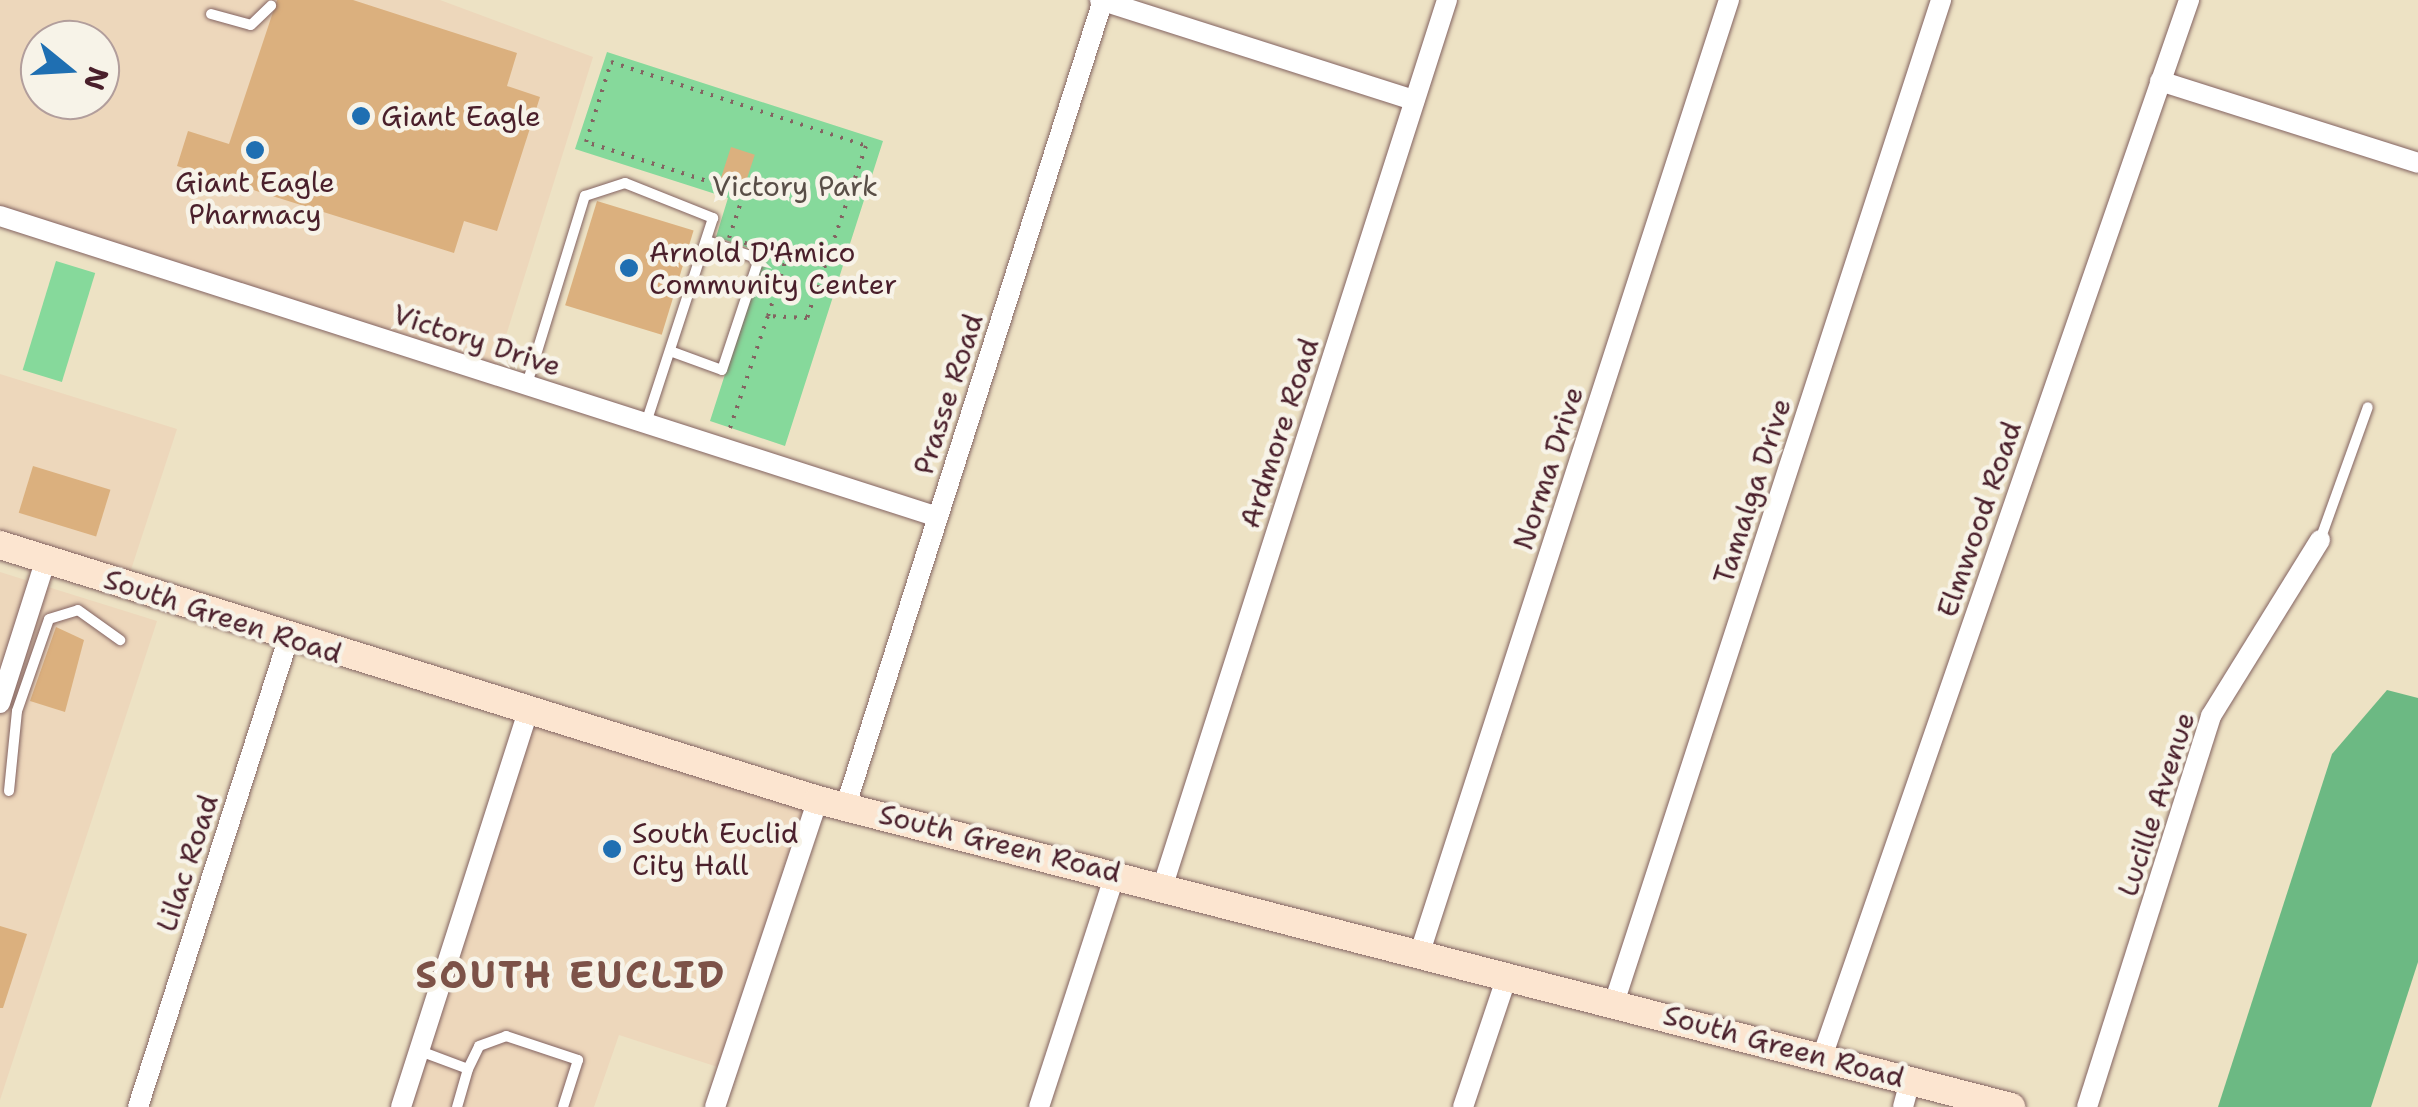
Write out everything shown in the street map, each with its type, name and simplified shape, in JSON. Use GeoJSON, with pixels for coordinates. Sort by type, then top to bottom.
{"type":"FeatureCollection","features":[{"type":"Feature","properties":{"kind":"main road","name":"South Green Road"},"geometry":{"type":"LineString","coordinates":[[0,545],[527,714],[818,800],[1164,882],[2011,1107]]}},
{"type":"Feature","properties":{"kind":"street"},"geometry":{"type":"LineString","coordinates":[[1102,0],[1414,100]]}},
{"type":"Feature","properties":{"kind":"street","name":"Prasse Road"},"geometry":{"type":"LineString","coordinates":[[846,805],[1102,0]]}},
{"type":"Feature","properties":{"kind":"street","name":"Ardmore Road"},"geometry":{"type":"LineString","coordinates":[[1164,882],[1447,0]]}},
{"type":"Feature","properties":{"kind":"street","name":"Norma Drive"},"geometry":{"type":"LineString","coordinates":[[1420,952],[1728,0]]}},
{"type":"Feature","properties":{"kind":"street","name":"Tamalga Drive"},"geometry":{"type":"LineString","coordinates":[[1615,1000],[1941,0]]}},
{"type":"Feature","properties":{"kind":"street","name":"Elmwood Road"},"geometry":{"type":"LineString","coordinates":[[1822,1057],[2189,0]]}},
{"type":"Feature","properties":{"kind":"street"},"geometry":{"type":"LineString","coordinates":[[2160,82],[2418,163]]}},
{"type":"Feature","properties":{"kind":"street","name":"Victory Drive"},"geometry":{"type":"LineString","coordinates":[[0,216],[938,516]]}},
{"type":"Feature","properties":{"kind":"street","name":"Lucille Avenue"},"geometry":{"type":"LineString","coordinates":[[2087,1107],[2211,716],[2320,540]]}},
{"type":"Feature","properties":{"kind":"street"},"geometry":{"type":"LineString","coordinates":[[0,703],[46,560]]}},
{"type":"Feature","properties":{"kind":"street","name":"Lilac Road"},"geometry":{"type":"LineString","coordinates":[[138,1107],[289,636]]}},
{"type":"Feature","properties":{"kind":"street"},"geometry":{"type":"LineString","coordinates":[[401,1107],[527,714]]}},
{"type":"Feature","properties":{"kind":"street"},"geometry":{"type":"LineString","coordinates":[[715,1107],[818,800]]}},
{"type":"Feature","properties":{"kind":"street"},"geometry":{"type":"LineString","coordinates":[[1039,1107],[1116,872]]}},
{"type":"Feature","properties":{"kind":"street"},"geometry":{"type":"LineString","coordinates":[[1464,1107],[1507,976]]}},
{"type":"Feature","properties":{"kind":"street"},"geometry":{"type":"LineString","coordinates":[[1902,1107],[1910,1080]]}},
{"type":"Feature","properties":{"kind":"lane"},"geometry":{"type":"LineString","coordinates":[[211,14],[251,25],[271,6]]}},
{"type":"Feature","properties":{"kind":"lane"},"geometry":{"type":"LineString","coordinates":[[527,385],[585,196],[598,184],[624,183],[708,210],[707,241],[646,423]]}},
{"type":"Feature","properties":{"kind":"lane"},"geometry":{"type":"LineString","coordinates":[[670,351],[722,370],[758,259],[707,241]]}},
{"type":"Feature","properties":{"kind":"lane"},"geometry":{"type":"LineString","coordinates":[[2320,540],[2368,406]]}},
{"type":"Feature","properties":{"kind":"lane"},"geometry":{"type":"LineString","coordinates":[[9,791],[17,711],[48,619],[78,610],[120,640]]}},
{"type":"Feature","properties":{"kind":"lane"},"geometry":{"type":"LineString","coordinates":[[457,1107],[478,1046],[506,1036],[578,1060],[563,1107]]}},
{"type":"Feature","properties":{"kind":"lane"},"geometry":{"type":"LineString","coordinates":[[419,1051],[468,1068]]}},
{"type":"Feature","properties":{"kind":"path"},"geometry":{"type":"LineString","coordinates":[[730,428],[787,256],[729,238],[744,193],[586,142],[612,62],[866,146],[812,312],[791,323],[768,316]]}},
{"type":"Feature","properties":{"kind":"shaded area"},"geometry":{"type":"Polygon","coordinates":[[[0,0],[440,0],[593,57],[494,374],[0,216],[0,0]]]}},
{"type":"Feature","properties":{"kind":"shaded area"},"geometry":{"type":"Polygon","coordinates":[[[0,374],[177,429],[126,585],[0,545],[0,374]]]}},
{"type":"Feature","properties":{"kind":"shaded area"},"geometry":{"type":"Polygon","coordinates":[[[0,572],[157,621],[0,1100],[0,572]]]}},
{"type":"Feature","properties":{"kind":"shaded area"},"geometry":{"type":"Polygon","coordinates":[[[527,714],[818,800],[727,1070],[619,1035],[594,1107],[401,1107],[527,714]]]}},
{"type":"Feature","properties":{"kind":"green space","name":"Victory Park"},"geometry":{"type":"Polygon","coordinates":[[[607,52],[883,141],[785,446],[710,421],[764,253],[716,237],[728,198],[575,149],[607,52]]]}},
{"type":"Feature","properties":{"kind":"green space"},"geometry":{"type":"Polygon","coordinates":[[[56,261],[95,273],[62,382],[23,370],[56,261]]]}},
{"type":"Feature","properties":{"kind":"green space"},"geometry":{"type":"Polygon","coordinates":[[[2387,690],[2418,698],[2418,962],[2371,1107],[2218,1107],[2332,754],[2387,690]]]}},
{"type":"Feature","properties":{"kind":"building"},"geometry":{"type":"Polygon","coordinates":[[[277,0],[353,0],[517,53],[507,86],[540,97],[497,231],[464,221],[454,253],[177,166],[188,131],[229,144],[277,0]]]}},
{"type":"Feature","properties":{"kind":"building"},"geometry":{"type":"Polygon","coordinates":[[[731,147],[755,155],[744,187],[720,179],[731,147]]]}},
{"type":"Feature","properties":{"kind":"building","name":"Arnold D'Amico Community Center"},"geometry":{"type":"Polygon","coordinates":[[[597,201],[694,231],[662,335],[565,305],[597,201]]]}},
{"type":"Feature","properties":{"kind":"building"},"geometry":{"type":"Polygon","coordinates":[[[33,466],[110,490],[96,537],[19,513],[33,466]]]}},
{"type":"Feature","properties":{"kind":"building"},"geometry":{"type":"Polygon","coordinates":[[[56,627],[84,640],[65,712],[30,701],[56,627]]]}},
{"type":"Feature","properties":{"kind":"building"},"geometry":{"type":"Polygon","coordinates":[[[0,926],[27,934],[3,1008],[0,1008],[0,926]]]}},
{"type":"Feature","properties":{"kind":"place","name":"Giant Eagle"},"geometry":{"type":"Point","coordinates":[361,116]}},
{"type":"Feature","properties":{"kind":"place","name":"Giant Eagle Pharmacy"},"geometry":{"type":"Point","coordinates":[255,150]}},
{"type":"Feature","properties":{"kind":"place","name":"Arnold D'Amico Community Center"},"geometry":{"type":"Point","coordinates":[629,268]}},
{"type":"Feature","properties":{"kind":"place","name":"South Euclid City Hall"},"geometry":{"type":"Point","coordinates":[612,849]}},
{"type":"Feature","properties":{"kind":"district","name":"SOUTH EUCLID"},"geometry":{"type":"Point","coordinates":[571,975]}}]}
